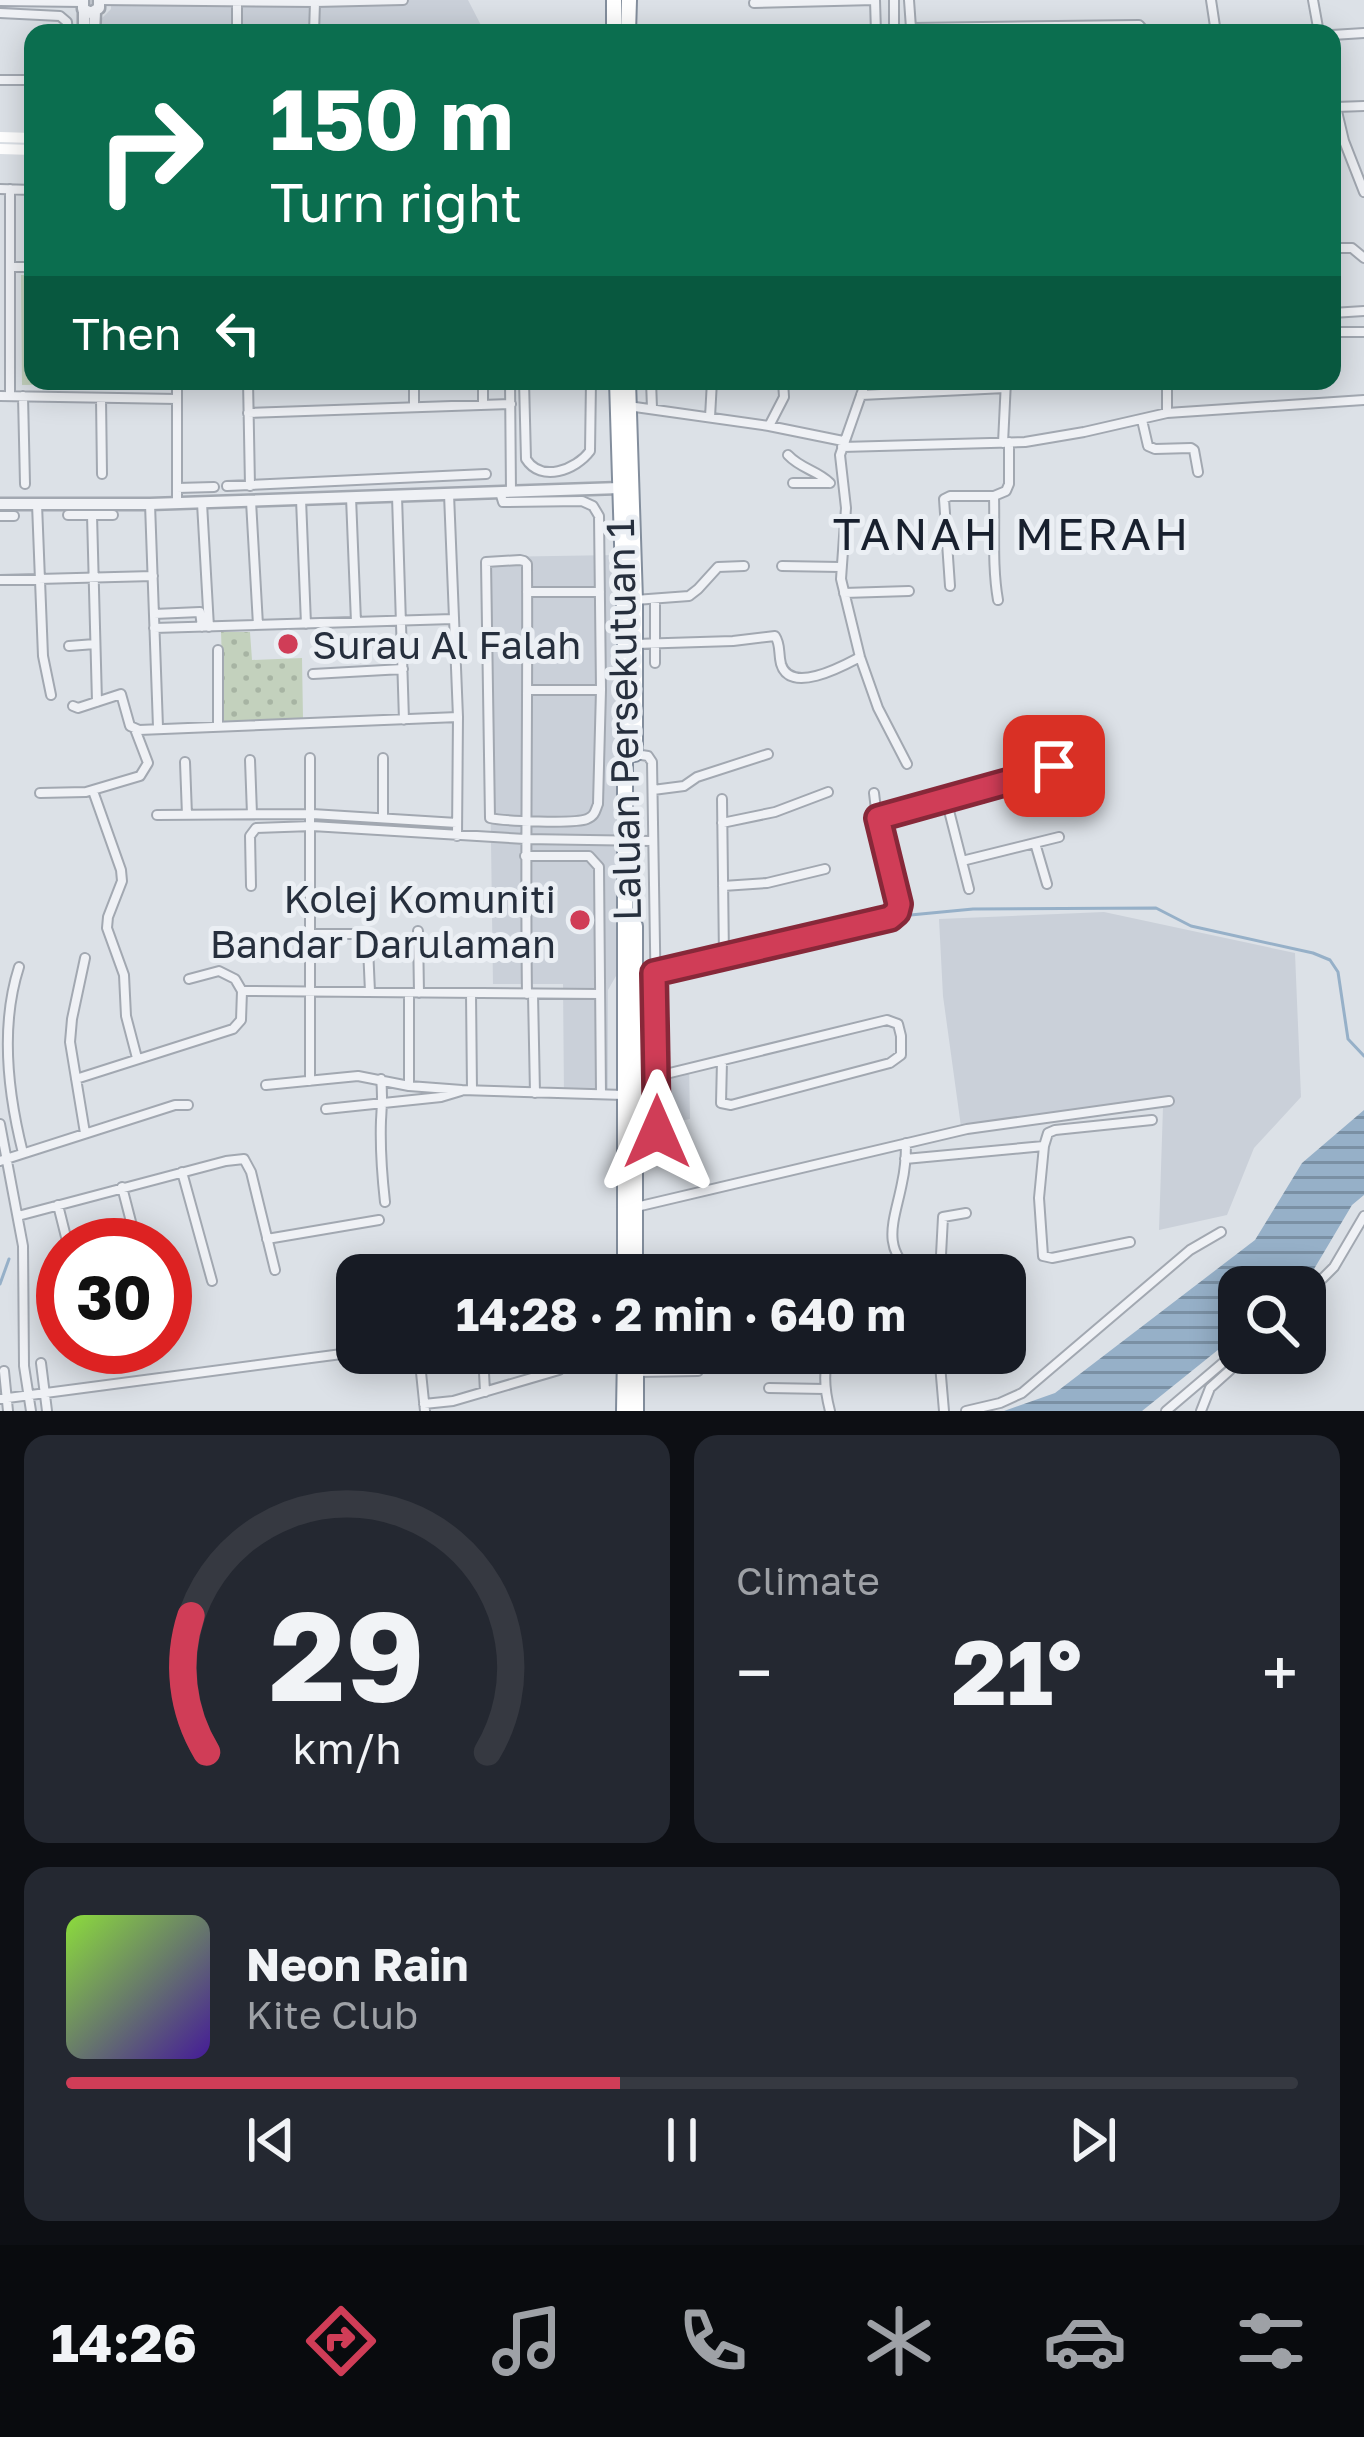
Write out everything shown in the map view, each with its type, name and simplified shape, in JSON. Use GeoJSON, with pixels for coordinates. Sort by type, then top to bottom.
{"type":"FeatureCollection","features":[{"type":"Feature","properties":{"kind":"highway","name":"Laluan Persekutuan 1"},"geometry":{"type":"LineString","coordinates":[[617,390],[634,977],[635,1141],[627,1254]]}},
{"type":"Feature","properties":{"kind":"highway","name":"Laluan Persekutuan 1"},"geometry":{"type":"LineString","coordinates":[[628,390],[635,754],[624,1094],[633,1254]]}},
{"type":"Feature","properties":{"kind":"highway"},"geometry":{"type":"LineString","coordinates":[[624,1411],[625,1374]]}},
{"type":"Feature","properties":{"kind":"highway"},"geometry":{"type":"LineString","coordinates":[[636,1374],[636,1411]]}},
{"type":"Feature","properties":{"kind":"street"},"geometry":{"type":"LineString","coordinates":[[0,1],[404,0]]}},
{"type":"Feature","properties":{"kind":"street"},"geometry":{"type":"LineString","coordinates":[[754,3],[875,0]]}},
{"type":"Feature","properties":{"kind":"street"},"geometry":{"type":"LineString","coordinates":[[32,1],[32,14]]}},
{"type":"Feature","properties":{"kind":"street"},"geometry":{"type":"LineString","coordinates":[[0,13],[60,16],[67,24]]}},
{"type":"Feature","properties":{"kind":"street"},"geometry":{"type":"LineString","coordinates":[[1341,126],[1364,192]]}},
{"type":"Feature","properties":{"kind":"street"},"geometry":{"type":"LineString","coordinates":[[1346,146],[1364,146]]}},
{"type":"Feature","properties":{"kind":"street"},"geometry":{"type":"LineString","coordinates":[[5,189],[11,267],[5,292],[5,396],[177,399]]}},
{"type":"Feature","properties":{"kind":"street"},"geometry":{"type":"LineString","coordinates":[[11,267],[24,267]]}},
{"type":"Feature","properties":{"kind":"street"},"geometry":{"type":"LineString","coordinates":[[177,390],[178,504]]}},
{"type":"Feature","properties":{"kind":"street"},"geometry":{"type":"LineString","coordinates":[[248,390],[250,486]]}},
{"type":"Feature","properties":{"kind":"street"},"geometry":{"type":"LineString","coordinates":[[414,390],[414,407]]}},
{"type":"Feature","properties":{"kind":"street"},"geometry":{"type":"LineString","coordinates":[[483,390],[483,405]]}},
{"type":"Feature","properties":{"kind":"street"},"geometry":{"type":"LineString","coordinates":[[506,492],[511,390]]}},
{"type":"Feature","properties":{"kind":"street"},"geometry":{"type":"LineString","coordinates":[[524,390],[525,455],[527,464],[540,471],[568,470],[590,451],[591,390]]}},
{"type":"Feature","properties":{"kind":"street"},"geometry":{"type":"LineString","coordinates":[[651,390],[652,409]]}},
{"type":"Feature","properties":{"kind":"street"},"geometry":{"type":"LineString","coordinates":[[710,417],[712,390]]}},
{"type":"Feature","properties":{"kind":"street"},"geometry":{"type":"LineString","coordinates":[[770,426],[784,390]]}},
{"type":"Feature","properties":{"kind":"street"},"geometry":{"type":"LineString","coordinates":[[863,390],[843,444],[845,520],[840,566],[860,657],[878,708],[907,764]]}},
{"type":"Feature","properties":{"kind":"street"},"geometry":{"type":"LineString","coordinates":[[861,395],[933,390]]}},
{"type":"Feature","properties":{"kind":"street"},"geometry":{"type":"LineString","coordinates":[[950,586],[944,499],[994,496],[1008,489],[1005,390]]}},
{"type":"Feature","properties":{"kind":"street"},"geometry":{"type":"LineString","coordinates":[[1167,390],[1167,413]]}},
{"type":"Feature","properties":{"kind":"street"},"geometry":{"type":"LineString","coordinates":[[23,396],[25,484]]}},
{"type":"Feature","properties":{"kind":"street"},"geometry":{"type":"LineString","coordinates":[[101,398],[102,474]]}},
{"type":"Feature","properties":{"kind":"street"},"geometry":{"type":"LineString","coordinates":[[628,406],[770,426],[843,444],[1006,442],[1084,432],[1167,413],[1364,400]]}},
{"type":"Feature","properties":{"kind":"street"},"geometry":{"type":"LineString","coordinates":[[248,412],[511,404]]}},
{"type":"Feature","properties":{"kind":"street"},"geometry":{"type":"LineString","coordinates":[[1142,420],[1148,446],[1191,448],[1198,472]]}},
{"type":"Feature","properties":{"kind":"street"},"geometry":{"type":"LineString","coordinates":[[788,455],[802,469],[830,483]]}},
{"type":"Feature","properties":{"kind":"street"},"geometry":{"type":"LineString","coordinates":[[227,487],[486,474]]}},
{"type":"Feature","properties":{"kind":"street"},"geometry":{"type":"LineString","coordinates":[[793,483],[844,483]]}},
{"type":"Feature","properties":{"kind":"street"},"geometry":{"type":"LineString","coordinates":[[177,488],[214,487]]}},
{"type":"Feature","properties":{"kind":"street"},"geometry":{"type":"LineString","coordinates":[[0,504],[178,504],[506,492],[570,495],[620,488]]}},
{"type":"Feature","properties":{"kind":"street"},"geometry":{"type":"LineString","coordinates":[[449,494],[458,717],[457,836]]}},
{"type":"Feature","properties":{"kind":"street"},"geometry":{"type":"LineString","coordinates":[[535,1093],[525,856],[525,820],[527,690],[527,592],[524,560],[486,562],[490,818],[496,820],[525,820],[587,819],[597,810],[598,513],[570,495]]}},
{"type":"Feature","properties":{"kind":"street"},"geometry":{"type":"LineString","coordinates":[[397,496],[404,720]]}},
{"type":"Feature","properties":{"kind":"street"},"geometry":{"type":"LineString","coordinates":[[994,496],[998,600]]}},
{"type":"Feature","properties":{"kind":"street"},"geometry":{"type":"LineString","coordinates":[[350,497],[356,622]]}},
{"type":"Feature","properties":{"kind":"street"},"geometry":{"type":"LineString","coordinates":[[301,499],[306,624]]}},
{"type":"Feature","properties":{"kind":"street"},"geometry":{"type":"LineString","coordinates":[[251,501],[258,625]]}},
{"type":"Feature","properties":{"kind":"street"},"geometry":{"type":"LineString","coordinates":[[202,503],[206,627]]}},
{"type":"Feature","properties":{"kind":"street"},"geometry":{"type":"LineString","coordinates":[[37,504],[43,656],[51,695]]}},
{"type":"Feature","properties":{"kind":"street"},"geometry":{"type":"LineString","coordinates":[[150,504],[158,728]]}},
{"type":"Feature","properties":{"kind":"street"},"geometry":{"type":"LineString","coordinates":[[68,514],[113,515]]}},
{"type":"Feature","properties":{"kind":"street"},"geometry":{"type":"LineString","coordinates":[[92,514],[97,702]]}},
{"type":"Feature","properties":{"kind":"street"},"geometry":{"type":"LineString","coordinates":[[0,516],[14,516]]}},
{"type":"Feature","properties":{"kind":"street"},"geometry":{"type":"LineString","coordinates":[[634,600],[689,596],[714,569],[744,566]]}},
{"type":"Feature","properties":{"kind":"street"},"geometry":{"type":"LineString","coordinates":[[782,566],[840,566]]}},
{"type":"Feature","properties":{"kind":"street"},"geometry":{"type":"LineString","coordinates":[[0,580],[153,576]]}},
{"type":"Feature","properties":{"kind":"street"},"geometry":{"type":"LineString","coordinates":[[844,593],[909,591]]}},
{"type":"Feature","properties":{"kind":"street"},"geometry":{"type":"LineString","coordinates":[[527,592],[600,592]]}},
{"type":"Feature","properties":{"kind":"street"},"geometry":{"type":"LineString","coordinates":[[655,599],[655,663]]}},
{"type":"Feature","properties":{"kind":"street"},"geometry":{"type":"LineString","coordinates":[[154,614],[200,612],[206,627]]}},
{"type":"Feature","properties":{"kind":"street"},"geometry":{"type":"LineString","coordinates":[[154,628],[454,619]]}},
{"type":"Feature","properties":{"kind":"street"},"geometry":{"type":"LineString","coordinates":[[635,644],[775,636],[780,641],[782,668],[799,678],[826,673],[860,657]]}},
{"type":"Feature","properties":{"kind":"street"},"geometry":{"type":"LineString","coordinates":[[69,646],[95,644]]}},
{"type":"Feature","properties":{"kind":"street"},"geometry":{"type":"LineString","coordinates":[[218,650],[218,726]]}},
{"type":"Feature","properties":{"kind":"street"},"geometry":{"type":"LineString","coordinates":[[313,674],[403,669]]}},
{"type":"Feature","properties":{"kind":"street"},"geometry":{"type":"LineString","coordinates":[[527,690],[601,690]]}},
{"type":"Feature","properties":{"kind":"street"},"geometry":{"type":"LineString","coordinates":[[73,706],[121,694],[135,729],[458,717]]}},
{"type":"Feature","properties":{"kind":"street"},"geometry":{"type":"LineString","coordinates":[[40,793],[93,790],[146,771],[148,763],[135,729]]}},
{"type":"Feature","properties":{"kind":"street"},"geometry":{"type":"LineString","coordinates":[[635,754],[650,758],[653,790],[657,1076],[657,1132],[635,1141]]}},
{"type":"Feature","properties":{"kind":"street"},"geometry":{"type":"LineString","coordinates":[[653,790],[685,786],[698,777],[768,754]]}},
{"type":"Feature","properties":{"kind":"street"},"geometry":{"type":"LineString","coordinates":[[310,758],[310,1081]]}},
{"type":"Feature","properties":{"kind":"street"},"geometry":{"type":"LineString","coordinates":[[383,758],[383,818]]}},
{"type":"Feature","properties":{"kind":"street"},"geometry":{"type":"LineString","coordinates":[[250,760],[252,814]]}},
{"type":"Feature","properties":{"kind":"street"},"geometry":{"type":"LineString","coordinates":[[185,762],[187,815]]}},
{"type":"Feature","properties":{"kind":"street"},"geometry":{"type":"LineString","coordinates":[[878,818],[1054,766]]}},
{"type":"Feature","properties":{"kind":"street"},"geometry":{"type":"LineString","coordinates":[[93,790],[121,870],[107,928],[124,975],[127,1021],[137,1058]]}},
{"type":"Feature","properties":{"kind":"street"},"geometry":{"type":"LineString","coordinates":[[722,823],[775,812],[828,792]]}},
{"type":"Feature","properties":{"kind":"street"},"geometry":{"type":"LineString","coordinates":[[634,977],[894,915],[899,904],[874,793]]}},
{"type":"Feature","properties":{"kind":"street"},"geometry":{"type":"LineString","coordinates":[[722,799],[724,957]]}},
{"type":"Feature","properties":{"kind":"street"},"geometry":{"type":"LineString","coordinates":[[946,799],[969,889]]}},
{"type":"Feature","properties":{"kind":"street"},"geometry":{"type":"LineString","coordinates":[[157,815],[312,814],[457,823]]}},
{"type":"Feature","properties":{"kind":"street"},"geometry":{"type":"LineString","coordinates":[[251,886],[253,829],[312,826],[652,842]]}},
{"type":"Feature","properties":{"kind":"street"},"geometry":{"type":"LineString","coordinates":[[962,861],[1059,837]]}},
{"type":"Feature","properties":{"kind":"street"},"geometry":{"type":"LineString","coordinates":[[1035,843],[1047,884]]}},
{"type":"Feature","properties":{"kind":"street"},"geometry":{"type":"LineString","coordinates":[[525,856],[590,856],[596,862],[601,1094]]}},
{"type":"Feature","properties":{"kind":"street"},"geometry":{"type":"LineString","coordinates":[[723,886],[766,883],[824,869]]}},
{"type":"Feature","properties":{"kind":"street"},"geometry":{"type":"LineString","coordinates":[[409,1086],[418,931]]}},
{"type":"Feature","properties":{"kind":"street"},"geometry":{"type":"LineString","coordinates":[[311,934],[364,937],[370,992]]}},
{"type":"Feature","properties":{"kind":"street"},"geometry":{"type":"LineString","coordinates":[[85,958],[70,1030],[85,1133]]}},
{"type":"Feature","properties":{"kind":"street"},"geometry":{"type":"LineString","coordinates":[[19,967],[3,1038],[23,1154]]}},
{"type":"Feature","properties":{"kind":"street"},"geometry":{"type":"LineString","coordinates":[[76,1079],[236,1027],[242,1017],[242,991],[235,979],[219,971],[189,979]]}},
{"type":"Feature","properties":{"kind":"street"},"geometry":{"type":"LineString","coordinates":[[242,991],[600,994]]}},
{"type":"Feature","properties":{"kind":"street"},"geometry":{"type":"LineString","coordinates":[[467,1090],[471,993]]}},
{"type":"Feature","properties":{"kind":"street"},"geometry":{"type":"LineString","coordinates":[[634,1081],[887,1020],[898,1024],[901,1036],[901,1054],[890,1063],[726,1106],[720,1099],[722,1061]]}},
{"type":"Feature","properties":{"kind":"street"},"geometry":{"type":"LineString","coordinates":[[266,1085],[358,1076],[467,1090],[624,1094]]}},
{"type":"Feature","properties":{"kind":"street"},"geometry":{"type":"LineString","coordinates":[[381,1079],[385,1202]]}},
{"type":"Feature","properties":{"kind":"street"},"geometry":{"type":"LineString","coordinates":[[326,1109],[467,1090]]}},
{"type":"Feature","properties":{"kind":"street"},"geometry":{"type":"LineString","coordinates":[[630,1208],[968,1130],[1169,1101]]}},
{"type":"Feature","properties":{"kind":"street"},"geometry":{"type":"LineString","coordinates":[[3,1161],[188,1105]]}},
{"type":"Feature","properties":{"kind":"street"},"geometry":{"type":"LineString","coordinates":[[1130,1242],[1043,1256],[1039,1198],[1045,1146],[1047,1135],[1055,1130],[1152,1120]]}},
{"type":"Feature","properties":{"kind":"street"},"geometry":{"type":"LineString","coordinates":[[0,1124],[25,1278],[24,1366],[31,1411]]}},
{"type":"Feature","properties":{"kind":"street"},"geometry":{"type":"LineString","coordinates":[[896,1254],[892,1226],[906,1143]]}},
{"type":"Feature","properties":{"kind":"street"},"geometry":{"type":"LineString","coordinates":[[905,1159],[1045,1146]]}},
{"type":"Feature","properties":{"kind":"street"},"geometry":{"type":"LineString","coordinates":[[18,1216],[238,1158],[248,1162],[274,1270]]}},
{"type":"Feature","properties":{"kind":"street"},"geometry":{"type":"LineString","coordinates":[[182,1172],[212,1281]]}},
{"type":"Feature","properties":{"kind":"street"},"geometry":{"type":"LineString","coordinates":[[122,1187],[130,1218]]}},
{"type":"Feature","properties":{"kind":"street"},"geometry":{"type":"LineString","coordinates":[[58,1205],[61,1218]]}},
{"type":"Feature","properties":{"kind":"street"},"geometry":{"type":"LineString","coordinates":[[941,1254],[943,1216],[966,1213]]}},
{"type":"Feature","properties":{"kind":"street"},"geometry":{"type":"LineString","coordinates":[[1326,1277],[1364,1216]]}},
{"type":"Feature","properties":{"kind":"street"},"geometry":{"type":"LineString","coordinates":[[267,1239],[379,1220]]}},
{"type":"Feature","properties":{"kind":"street"},"geometry":{"type":"LineString","coordinates":[[966,1411],[1022,1393],[1190,1250],[1222,1232]]}},
{"type":"Feature","properties":{"kind":"street"},"geometry":{"type":"LineString","coordinates":[[3,1398],[336,1355]]}},
{"type":"Feature","properties":{"kind":"street"},"geometry":{"type":"LineString","coordinates":[[1166,1411],[1218,1367]]}},
{"type":"Feature","properties":{"kind":"street"},"geometry":{"type":"LineString","coordinates":[[4,1371],[3,1398],[8,1411]]}},
{"type":"Feature","properties":{"kind":"street"},"geometry":{"type":"LineString","coordinates":[[42,1374],[47,1411]]}},
{"type":"Feature","properties":{"kind":"street"},"geometry":{"type":"LineString","coordinates":[[421,1374],[425,1408],[546,1374]]}},
{"type":"Feature","properties":{"kind":"street"},"geometry":{"type":"LineString","coordinates":[[484,1374],[485,1392]]}},
{"type":"Feature","properties":{"kind":"street"},"geometry":{"type":"LineString","coordinates":[[826,1374],[830,1411]]}},
{"type":"Feature","properties":{"kind":"street"},"geometry":{"type":"LineString","coordinates":[[941,1374],[944,1411]]}},
{"type":"Feature","properties":{"kind":"street"},"geometry":{"type":"LineString","coordinates":[[1201,1411],[1210,1388],[1226,1374]]}},
{"type":"Feature","properties":{"kind":"street"},"geometry":{"type":"LineString","coordinates":[[769,1388],[825,1389]]}},
{"type":"Feature","properties":{"kind":"shaded area"},"geometry":{"type":"Polygon","coordinates":[[[111,0],[468,0],[480,24],[102,24],[111,0]]]}},
{"type":"Feature","properties":{"kind":"shaded area"},"geometry":{"type":"Polygon","coordinates":[[[616,555],[616,976],[608,990],[608,1096],[564,1096],[563,984],[493,984],[487,557],[616,555]]]}},
{"type":"Feature","properties":{"kind":"shaded area"},"geometry":{"type":"Polygon","coordinates":[[[1104,912],[1295,953],[1301,1097],[1254,1148],[1227,1215],[1159,1230],[1163,1107],[962,1134],[943,996],[939,919],[1104,912]]]}},
{"type":"Feature","properties":{"kind":"shaded area"},"geometry":{"type":"Polygon","coordinates":[[[689,1064],[690,1119],[642,1129],[642,1075],[689,1064]]]}},
{"type":"Feature","properties":{"kind":"green space"},"geometry":{"type":"Polygon","coordinates":[[[21,275],[24,275],[24,385],[21,275]]]}},
{"type":"Feature","properties":{"kind":"green space"},"geometry":{"type":"Polygon","coordinates":[[[221,632],[250,632],[252,660],[302,658],[303,719],[224,721],[221,632]]]}},
{"type":"Feature","properties":{"kind":"water"},"geometry":{"type":"Polygon","coordinates":[[[1364,1110],[1364,1195],[1352,1205],[1316,1266],[1221,1266],[1255,1240],[1302,1163],[1364,1110]]]}},
{"type":"Feature","properties":{"kind":"water"},"geometry":{"type":"Polygon","coordinates":[[[1218,1268],[1218,1350],[1142,1411],[1004,1411],[1055,1393],[1218,1268]]]}},
{"type":"Feature","properties":{"kind":"waterway"},"geometry":{"type":"LineString","coordinates":[[900,916],[973,909],[1156,908],[1191,926],[1313,953],[1330,960],[1338,972],[1348,1039],[1364,1056]]}},
{"type":"Feature","properties":{"kind":"waterway"},"geometry":{"type":"LineString","coordinates":[[850,932],[881,925]]}},
{"type":"Feature","properties":{"kind":"waterway"},"geometry":{"type":"LineString","coordinates":[[0,1284],[9,1259]]}},
{"type":"Feature","properties":{"kind":"place","name":"Surau Al Falah"},"geometry":{"type":"Point","coordinates":[288,644]}},
{"type":"Feature","properties":{"kind":"place","name":"Kolej Komuniti Bandar Darulaman"},"geometry":{"type":"Point","coordinates":[580,920]}},
{"type":"Feature","properties":{"kind":"district","name":"TANAH MERAH"},"geometry":{"type":"Point","coordinates":[1012,533]}},
{"type":"Feature","properties":{"kind":"route"},"geometry":{"type":"LineString","coordinates":[[657,1132],[654,973],[890,918],[899,904],[878,818],[1054,766]]}}]}
